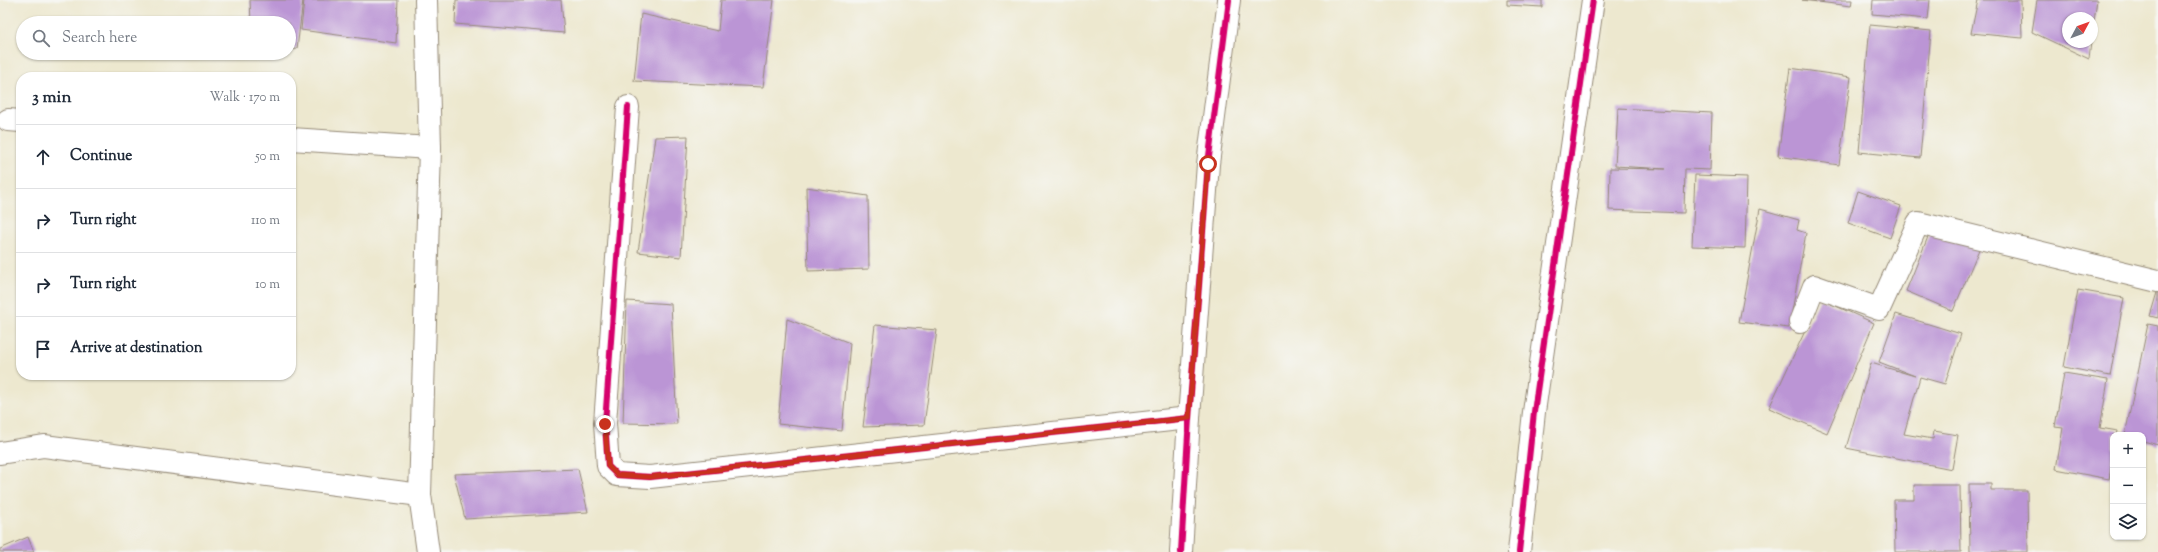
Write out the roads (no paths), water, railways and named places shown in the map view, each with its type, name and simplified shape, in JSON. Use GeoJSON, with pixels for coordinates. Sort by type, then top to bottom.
{"type":"FeatureCollection","features":[{"type":"Feature","properties":{"kind":"street"},"geometry":{"type":"LineString","coordinates":[[426,0],[430,148],[420,495],[428,552]]}},
{"type":"Feature","properties":{"kind":"street"},"geometry":{"type":"LineString","coordinates":[[1181,552],[1189,418],[1208,164],[1229,0]]}},
{"type":"Feature","properties":{"kind":"street"},"geometry":{"type":"LineString","coordinates":[[1519,552],[1534,412],[1593,0]]}},
{"type":"Feature","properties":{"kind":"street"},"geometry":{"type":"LineString","coordinates":[[628,108],[605,424],[608,466],[617,475],[650,477],[1189,418]]}},
{"type":"Feature","properties":{"kind":"street"},"geometry":{"type":"LineString","coordinates":[[296,139],[430,148]]}},
{"type":"Feature","properties":{"kind":"street"},"geometry":{"type":"LineString","coordinates":[[1800,322],[1814,286],[1878,309],[1918,223],[2158,281]]}},
{"type":"Feature","properties":{"kind":"street"},"geometry":{"type":"LineString","coordinates":[[0,453],[44,446],[420,495]]}}]}
